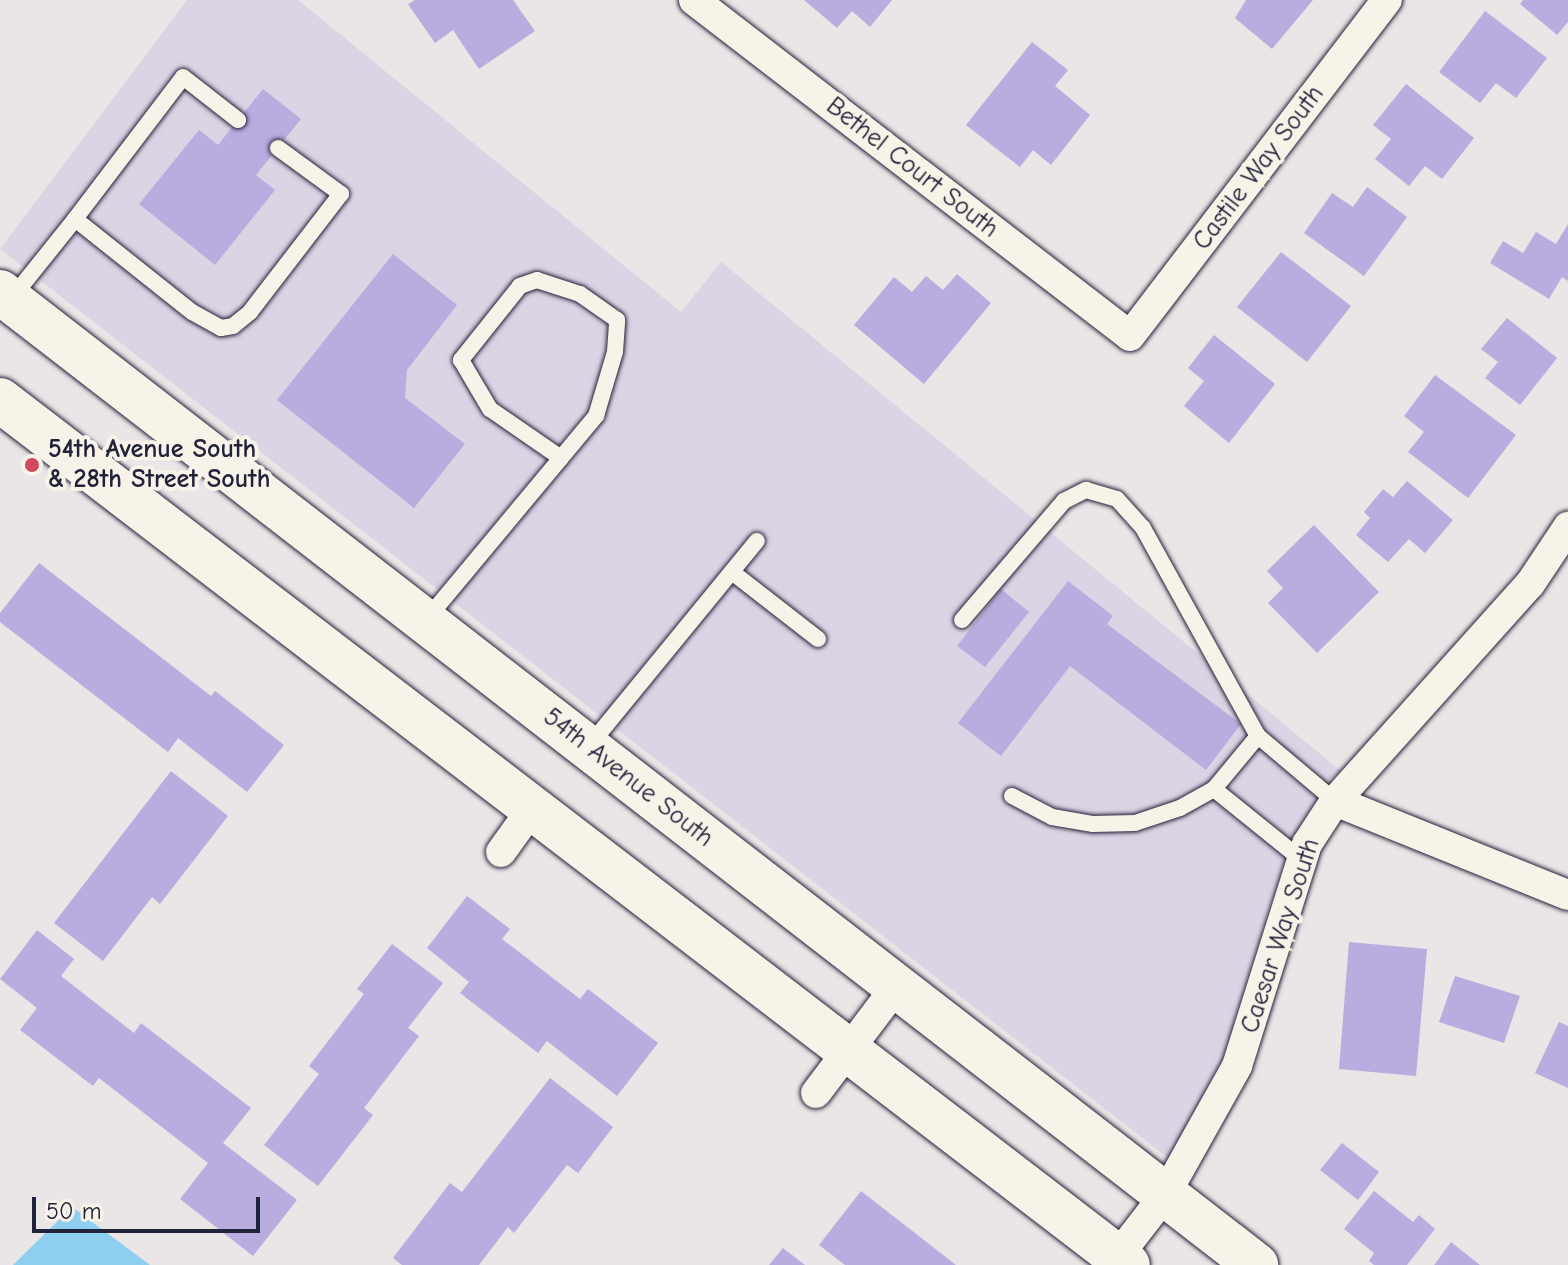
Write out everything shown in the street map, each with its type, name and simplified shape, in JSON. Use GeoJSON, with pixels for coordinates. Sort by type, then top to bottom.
{"type":"FeatureCollection","features":[{"type":"Feature","properties":{"kind":"main road","name":"54th Avenue South"},"geometry":{"type":"LineString","coordinates":[[5,296],[1256,1265]]}},
{"type":"Feature","properties":{"kind":"main road"},"geometry":{"type":"LineString","coordinates":[[0,400],[851,1050],[1122,1261]]}},
{"type":"Feature","properties":{"kind":"street","name":"Bethel Court South"},"geometry":{"type":"LineString","coordinates":[[694,0],[1130,336]]}},
{"type":"Feature","properties":{"kind":"street","name":"Castile Way South"},"geometry":{"type":"LineString","coordinates":[[1130,336],[1387,0]]}},
{"type":"Feature","properties":{"kind":"street","name":"Caesar Way South"},"geometry":{"type":"LineString","coordinates":[[1122,1261],[1165,1195],[1237,1066],[1302,860],[1335,801],[1530,584],[1568,527]]}},
{"type":"Feature","properties":{"kind":"street"},"geometry":{"type":"LineString","coordinates":[[1335,801],[1568,895]]}},
{"type":"Feature","properties":{"kind":"street"},"geometry":{"type":"LineString","coordinates":[[501,852],[532,809]]}},
{"type":"Feature","properties":{"kind":"street"},"geometry":{"type":"LineString","coordinates":[[816,1093],[897,986]]}},
{"type":"Feature","properties":{"kind":"lane"},"geometry":{"type":"LineString","coordinates":[[5,296],[75,219],[183,77],[238,120]]}},
{"type":"Feature","properties":{"kind":"lane"},"geometry":{"type":"LineString","coordinates":[[75,219],[192,312],[221,328],[233,326],[250,312],[341,194],[278,148]]}},
{"type":"Feature","properties":{"kind":"lane"},"geometry":{"type":"LineString","coordinates":[[425,621],[561,458],[596,416],[615,352],[617,320],[580,294],[537,280],[520,286],[461,360],[490,409],[561,458]]}},
{"type":"Feature","properties":{"kind":"lane"},"geometry":{"type":"LineString","coordinates":[[962,620],[1064,501],[1086,490],[1117,499],[1143,528],[1258,736],[1335,801]]}},
{"type":"Feature","properties":{"kind":"lane"},"geometry":{"type":"LineString","coordinates":[[588,747],[757,541]]}},
{"type":"Feature","properties":{"kind":"lane"},"geometry":{"type":"LineString","coordinates":[[732,572],[818,639]]}},
{"type":"Feature","properties":{"kind":"lane"},"geometry":{"type":"LineString","coordinates":[[1012,796],[1052,817],[1093,824],[1135,823],[1180,808],[1214,789],[1258,736]]}},
{"type":"Feature","properties":{"kind":"lane"},"geometry":{"type":"LineString","coordinates":[[1214,789],[1302,860]]}},
{"type":"Feature","properties":{"kind":"shaded area"},"geometry":{"type":"Polygon","coordinates":[[[187,0],[298,0],[681,312],[721,262],[1341,771],[1328,780],[1291,840],[1222,1060],[1168,1158],[0,249],[187,0]]]}},
{"type":"Feature","properties":{"kind":"water"},"geometry":{"type":"Polygon","coordinates":[[[72,1207],[150,1265],[13,1265],[72,1207]]]}},
{"type":"Feature","properties":{"kind":"building"},"geometry":{"type":"Polygon","coordinates":[[[415,0],[513,0],[535,31],[479,69],[453,30],[435,43],[408,4],[415,0]]]}},
{"type":"Feature","properties":{"kind":"building"},"geometry":{"type":"Polygon","coordinates":[[[804,0],[892,0],[870,27],[852,11],[837,28],[804,0]]]}},
{"type":"Feature","properties":{"kind":"building"},"geometry":{"type":"Polygon","coordinates":[[[1246,0],[1313,0],[1272,49],[1235,18],[1246,0]]]}},
{"type":"Feature","properties":{"kind":"building"},"geometry":{"type":"Polygon","coordinates":[[[1523,0],[1568,0],[1568,22],[1557,35],[1520,4],[1523,0]]]}},
{"type":"Feature","properties":{"kind":"building"},"geometry":{"type":"Polygon","coordinates":[[[1485,11],[1547,58],[1516,98],[1496,83],[1480,103],[1439,72],[1485,11]]]}},
{"type":"Feature","properties":{"kind":"building"},"geometry":{"type":"Polygon","coordinates":[[[1032,42],[1068,70],[1055,86],[1090,115],[1051,165],[1033,150],[1020,167],[966,125],[1032,42]]]}},
{"type":"Feature","properties":{"kind":"building"},"geometry":{"type":"Polygon","coordinates":[[[1406,84],[1474,138],[1442,179],[1425,166],[1409,186],[1375,159],[1391,139],[1373,125],[1406,84]]]}},
{"type":"Feature","properties":{"kind":"building"},"geometry":{"type":"Polygon","coordinates":[[[263,89],[301,119],[256,175],[275,190],[215,265],[139,204],[199,130],[218,145],[263,89]]]}},
{"type":"Feature","properties":{"kind":"building"},"geometry":{"type":"Polygon","coordinates":[[[1367,187],[1407,217],[1364,276],[1304,233],[1332,193],[1353,207],[1367,187]]]}},
{"type":"Feature","properties":{"kind":"building"},"geometry":{"type":"Polygon","coordinates":[[[1568,224],[1568,281],[1562,277],[1549,299],[1490,263],[1503,241],[1523,253],[1536,232],[1556,244],[1568,224]]]}},
{"type":"Feature","properties":{"kind":"building"},"geometry":{"type":"Polygon","coordinates":[[[1281,252],[1351,306],[1307,362],[1237,307],[1281,252]]]}},
{"type":"Feature","properties":{"kind":"building"},"geometry":{"type":"Polygon","coordinates":[[[393,254],[457,305],[407,370],[405,398],[465,444],[414,508],[277,400],[393,254]]]}},
{"type":"Feature","properties":{"kind":"building"},"geometry":{"type":"Polygon","coordinates":[[[957,274],[991,303],[924,384],[854,325],[894,277],[912,292],[926,276],[943,290],[957,274]]]}},
{"type":"Feature","properties":{"kind":"building"},"geometry":{"type":"Polygon","coordinates":[[[1507,318],[1557,358],[1520,405],[1485,378],[1498,362],[1481,349],[1507,318]]]}},
{"type":"Feature","properties":{"kind":"building"},"geometry":{"type":"Polygon","coordinates":[[[1214,335],[1275,384],[1229,443],[1184,406],[1204,381],[1188,368],[1214,335]]]}},
{"type":"Feature","properties":{"kind":"building"},"geometry":{"type":"Polygon","coordinates":[[[1435,375],[1516,435],[1468,498],[1408,452],[1424,432],[1404,416],[1435,375]]]}},
{"type":"Feature","properties":{"kind":"building"},"geometry":{"type":"Polygon","coordinates":[[[1407,481],[1453,520],[1425,553],[1409,539],[1388,562],[1356,535],[1370,518],[1364,512],[1383,489],[1393,497],[1407,481]]]}},
{"type":"Feature","properties":{"kind":"building"},"geometry":{"type":"Polygon","coordinates":[[[1314,525],[1379,592],[1317,653],[1268,603],[1283,588],[1267,571],[1314,525]]]}},
{"type":"Feature","properties":{"kind":"building"},"geometry":{"type":"Polygon","coordinates":[[[39,563],[211,696],[215,691],[284,745],[247,792],[178,738],[168,752],[0,622],[0,613],[39,563]]]}},
{"type":"Feature","properties":{"kind":"building"},"geometry":{"type":"Polygon","coordinates":[[[1068,581],[1113,616],[1107,624],[1241,724],[1206,770],[1070,666],[1001,756],[958,723],[1068,581]]]}},
{"type":"Feature","properties":{"kind":"building"},"geometry":{"type":"Polygon","coordinates":[[[1001,589],[1029,612],[985,667],[957,646],[1001,589]]]}},
{"type":"Feature","properties":{"kind":"building"},"geometry":{"type":"Polygon","coordinates":[[[171,771],[228,816],[160,904],[152,897],[103,961],[54,923],[171,771]]]}},
{"type":"Feature","properties":{"kind":"building"},"geometry":{"type":"Polygon","coordinates":[[[467,896],[510,929],[502,939],[580,999],[588,989],[658,1043],[617,1096],[547,1041],[538,1053],[460,993],[469,982],[427,948],[467,896]]]}},
{"type":"Feature","properties":{"kind":"building"},"geometry":{"type":"Polygon","coordinates":[[[37,930],[74,959],[61,976],[134,1033],[141,1023],[251,1108],[223,1143],[297,1200],[253,1256],[180,1199],[208,1163],[99,1078],[93,1086],[20,1030],[37,1008],[0,979],[37,930]]]}},
{"type":"Feature","properties":{"kind":"building"},"geometry":{"type":"Polygon","coordinates":[[[1349,942],[1427,949],[1416,1076],[1339,1069],[1349,942]]]}},
{"type":"Feature","properties":{"kind":"building"},"geometry":{"type":"Polygon","coordinates":[[[392,944],[443,983],[408,1028],[419,1036],[364,1108],[373,1115],[318,1186],[264,1145],[319,1074],[309,1066],[364,994],[357,989],[392,944]]]}},
{"type":"Feature","properties":{"kind":"building"},"geometry":{"type":"Polygon","coordinates":[[[1455,976],[1520,996],[1504,1043],[1439,1022],[1455,976]]]}},
{"type":"Feature","properties":{"kind":"building"},"geometry":{"type":"Polygon","coordinates":[[[1559,1022],[1568,1026],[1568,1088],[1535,1073],[1559,1022]]]}},
{"type":"Feature","properties":{"kind":"building"},"geometry":{"type":"Polygon","coordinates":[[[550,1078],[613,1127],[578,1173],[567,1165],[514,1233],[508,1227],[479,1265],[402,1265],[393,1258],[450,1183],[462,1192],[550,1078]]]}},
{"type":"Feature","properties":{"kind":"building"},"geometry":{"type":"Polygon","coordinates":[[[1342,1143],[1379,1172],[1358,1200],[1320,1170],[1342,1143]]]}},
{"type":"Feature","properties":{"kind":"building"},"geometry":{"type":"Polygon","coordinates":[[[861,1191],[956,1265],[845,1265],[819,1245],[861,1191]]]}},
{"type":"Feature","properties":{"kind":"building"},"geometry":{"type":"Polygon","coordinates":[[[1374,1191],[1413,1222],[1419,1215],[1435,1229],[1407,1265],[1374,1265],[1369,1261],[1374,1253],[1344,1229],[1374,1191]]]}},
{"type":"Feature","properties":{"kind":"building"},"geometry":{"type":"Polygon","coordinates":[[[1451,1242],[1480,1265],[1434,1265],[1451,1242]]]}},
{"type":"Feature","properties":{"kind":"building"},"geometry":{"type":"Polygon","coordinates":[[[783,1248],[805,1265],[769,1265],[783,1248]]]}},
{"type":"Feature","properties":{"kind":"place","name":"54th Avenue South & 28th Street South"},"geometry":{"type":"Point","coordinates":[32,465]}}]}
